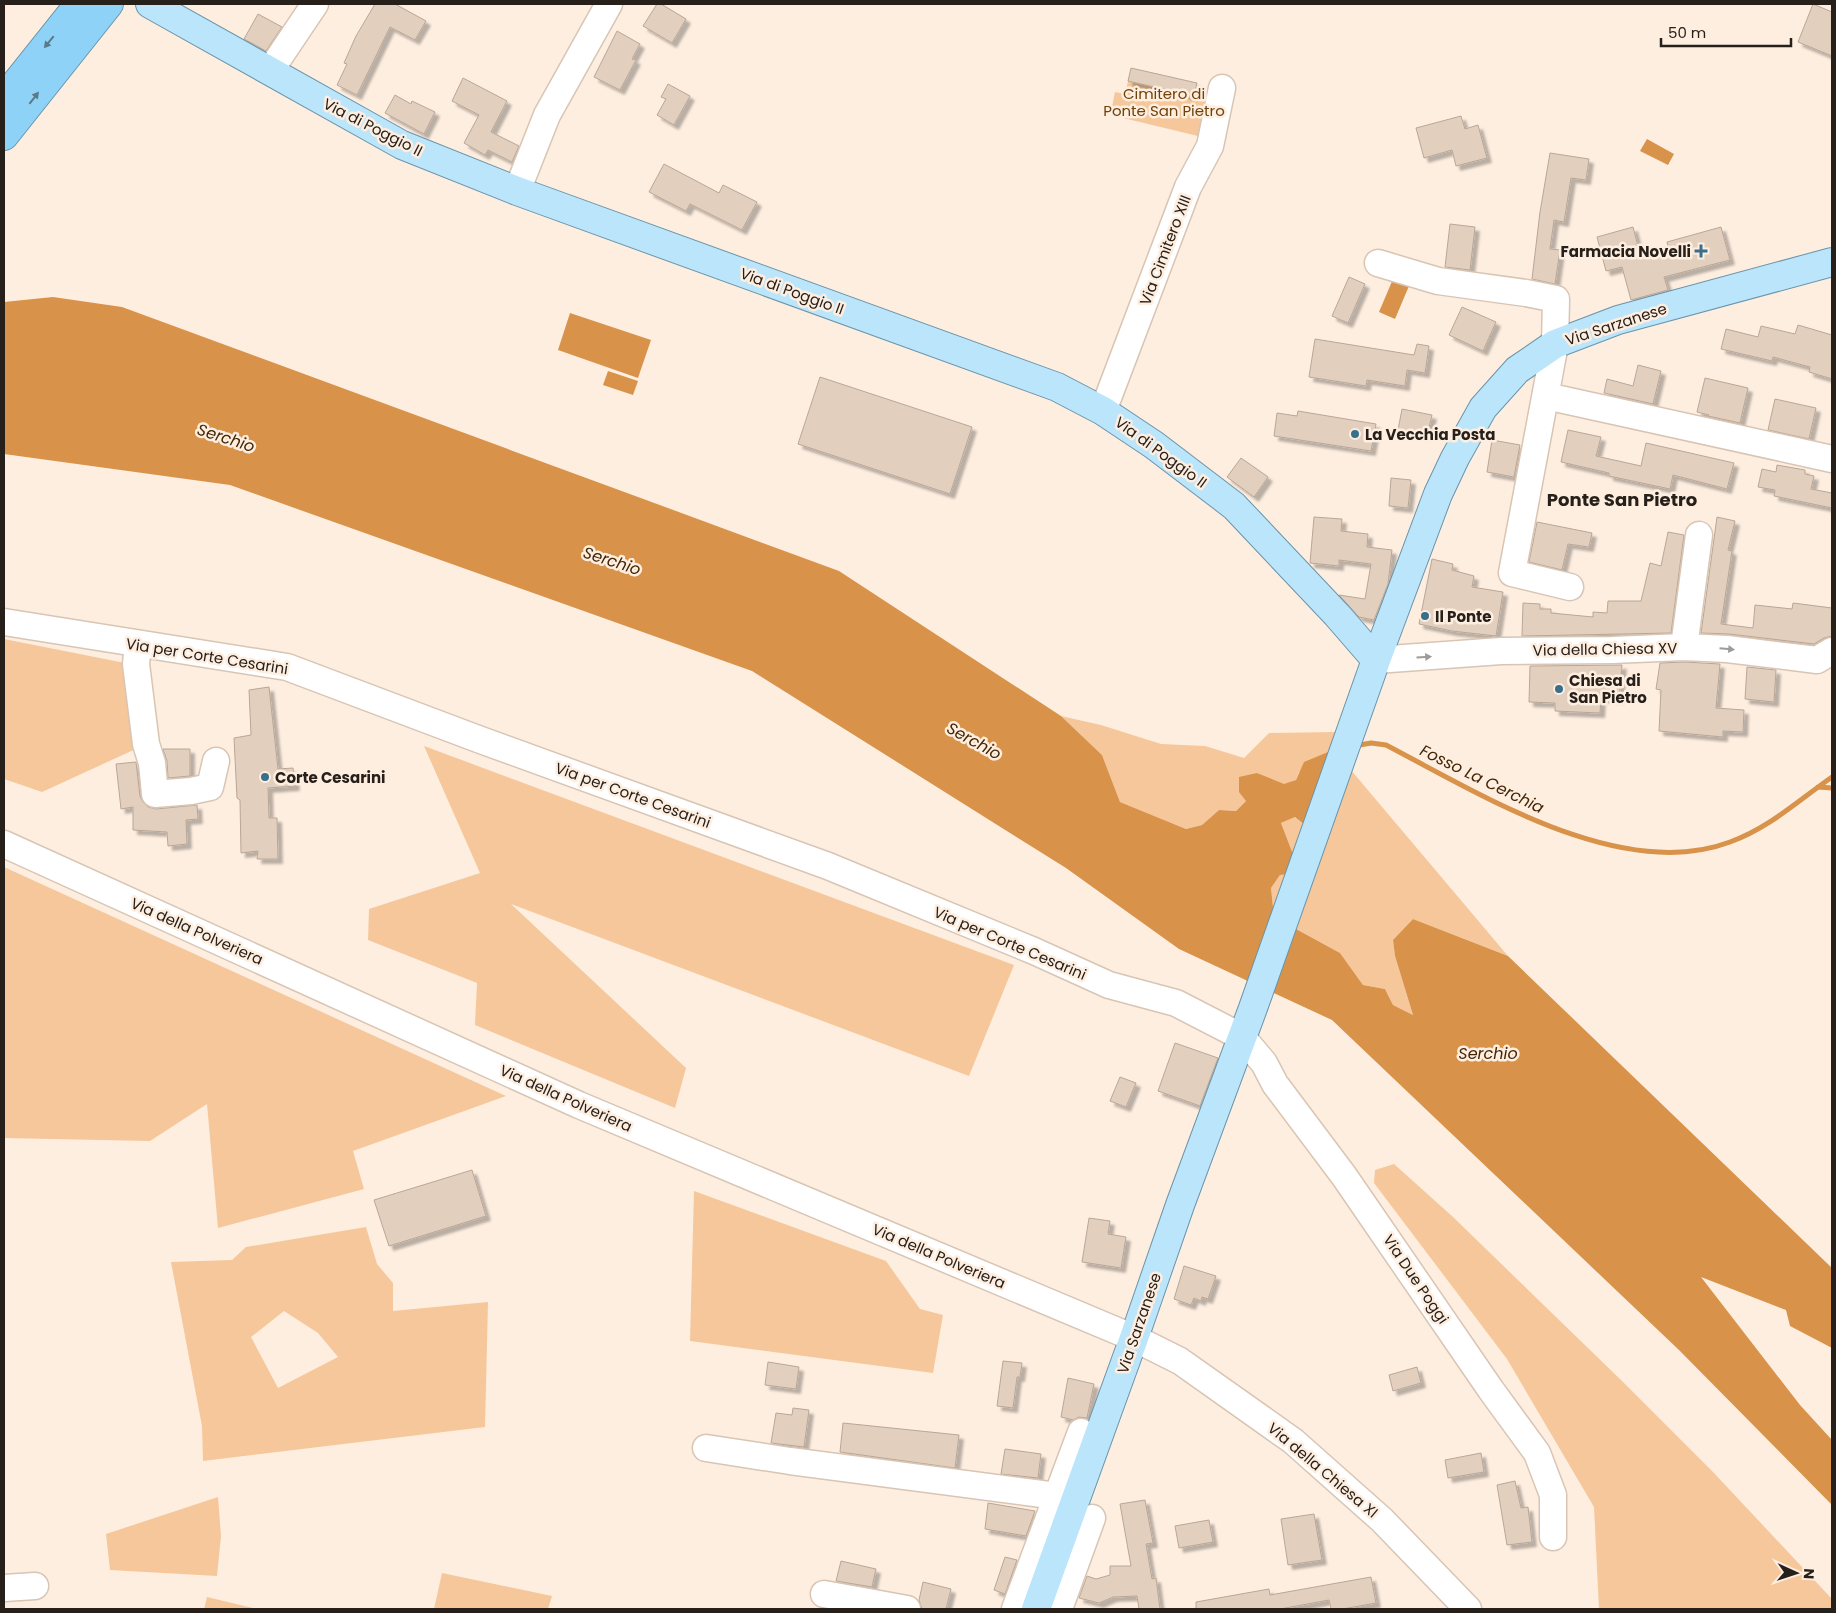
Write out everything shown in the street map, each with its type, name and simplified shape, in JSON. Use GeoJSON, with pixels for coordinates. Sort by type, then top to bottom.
{"type":"FeatureCollection","features":[{"type":"Feature","properties":{"kind":"highway"},"geometry":{"type":"LineString","coordinates":[[4,98],[79,4]]}},
{"type":"Feature","properties":{"kind":"highway"},"geometry":{"type":"LineString","coordinates":[[4,136],[109,4]]}},
{"type":"Feature","properties":{"kind":"main road","name":"Via di Poggio II"},"geometry":{"type":"LineString","coordinates":[[150,4],[402,145],[517,191],[1057,387],[1103,411],[1154,445],[1234,506],[1337,615],[1376,660]]}},
{"type":"Feature","properties":{"kind":"main road","name":"Via Sarzanese"},"geometry":{"type":"LineString","coordinates":[[1036,1609],[1376,660],[1438,494],[1454,458],[1483,408],[1518,370],[1555,344],[1618,320],[1832,262]]}},
{"type":"Feature","properties":{"kind":"street"},"geometry":{"type":"LineString","coordinates":[[270,71],[315,4]]}},
{"type":"Feature","properties":{"kind":"street"},"geometry":{"type":"LineString","coordinates":[[517,191],[548,115],[610,4]]}},
{"type":"Feature","properties":{"kind":"street","name":"Via Cimitero XIII"},"geometry":{"type":"LineString","coordinates":[[1103,411],[1188,187],[1210,146],[1222,88]]}},
{"type":"Feature","properties":{"kind":"street"},"geometry":{"type":"LineString","coordinates":[[1378,263],[1438,281],[1556,299],[1555,344],[1512,573],[1570,587]]}},
{"type":"Feature","properties":{"kind":"street"},"geometry":{"type":"LineString","coordinates":[[1546,396],[1832,460]]}},
{"type":"Feature","properties":{"kind":"street"},"geometry":{"type":"LineString","coordinates":[[1684,647],[1699,535]]}},
{"type":"Feature","properties":{"kind":"street","name":"Via per Corte Cesarini"},"geometry":{"type":"LineString","coordinates":[[4,622],[287,667],[828,866],[1034,951],[1109,985],[1176,1003],[1242,1037]]}},
{"type":"Feature","properties":{"kind":"street"},"geometry":{"type":"LineString","coordinates":[[138,644],[136,664],[146,744],[152,764],[155,794],[191,792],[210,787],[216,760]]}},
{"type":"Feature","properties":{"kind":"street","name":"Via della Chiesa XV"},"geometry":{"type":"LineString","coordinates":[[1376,660],[1501,651],[1684,647],[1727,649],[1817,660],[1832,651]]}},
{"type":"Feature","properties":{"kind":"street","name":"Via della Polveriera"},"geometry":{"type":"LineString","coordinates":[[4,844],[579,1105],[1134,1338]]}},
{"type":"Feature","properties":{"kind":"street","name":"Via Due Poggi"},"geometry":{"type":"LineString","coordinates":[[1242,1037],[1264,1063],[1275,1084],[1344,1176],[1491,1390],[1537,1453],[1553,1495],[1553,1537]]}},
{"type":"Feature","properties":{"kind":"street","name":"Via della Chiesa XI"},"geometry":{"type":"LineString","coordinates":[[1134,1338],[1180,1361],[1293,1441],[1382,1520],[1468,1609]]}},
{"type":"Feature","properties":{"kind":"street"},"geometry":{"type":"LineString","coordinates":[[1016,1609],[1081,1432]]}},
{"type":"Feature","properties":{"kind":"street"},"geometry":{"type":"LineString","coordinates":[[706,1448],[1057,1496]]}},
{"type":"Feature","properties":{"kind":"street"},"geometry":{"type":"LineString","coordinates":[[1059,1609],[1092,1518]]}},
{"type":"Feature","properties":{"kind":"street"},"geometry":{"type":"LineString","coordinates":[[4,1588],[35,1586]]}},
{"type":"Feature","properties":{"kind":"street"},"geometry":{"type":"LineString","coordinates":[[828,1604],[907,1609]]}},
{"type":"Feature","properties":{"kind":"green space","name":"Cimitero di Ponte San Pietro"},"geometry":{"type":"Polygon","coordinates":[[[1131,68],[1197,83],[1195,96],[1211,100],[1202,137],[1119,117],[1121,109],[1112,107],[1115,92],[1125,94],[1131,68]]]}},
{"type":"Feature","properties":{"kind":"green space"},"geometry":{"type":"Polygon","coordinates":[[[4,639],[145,667],[140,747],[42,792],[4,779],[4,639]]]}},
{"type":"Feature","properties":{"kind":"green space"},"geometry":{"type":"Polygon","coordinates":[[[1061,716],[1101,725],[1161,744],[1205,746],[1244,758],[1269,733],[1336,732],[1334,750],[1508,956],[1413,919],[1393,940],[1395,956],[1413,1015],[1393,1005],[1385,989],[1363,985],[1340,953],[1274,917],[1271,888],[1280,875],[1297,873],[1296,862],[1281,823],[1295,817],[1316,835],[1316,817],[1309,806],[1317,785],[1335,795],[1299,772],[1296,780],[1284,785],[1257,773],[1246,801],[1236,811],[1219,810],[1202,825],[1186,829],[1120,802],[1102,755],[1061,716]]]}},
{"type":"Feature","properties":{"kind":"green space"},"geometry":{"type":"Polygon","coordinates":[[[424,746],[1014,965],[969,1076],[511,904],[686,1068],[675,1108],[475,1025],[477,983],[368,940],[369,909],[480,873],[424,746]]]}},
{"type":"Feature","properties":{"kind":"green space"},"geometry":{"type":"Polygon","coordinates":[[[4,867],[506,1096],[353,1151],[364,1189],[218,1228],[207,1104],[150,1141],[4,1138],[4,867]]]}},
{"type":"Feature","properties":{"kind":"green space"},"geometry":{"type":"Polygon","coordinates":[[[1394,1164],[1453,1217],[1713,1472],[1832,1599],[1832,1609],[1599,1609],[1594,1507],[1507,1359],[1374,1183],[1375,1170],[1394,1164]]]}},
{"type":"Feature","properties":{"kind":"green space"},"geometry":{"type":"Polygon","coordinates":[[[694,1191],[886,1261],[920,1309],[943,1315],[933,1373],[690,1341],[694,1191]]]}},
{"type":"Feature","properties":{"kind":"green space"},"geometry":{"type":"Polygon","coordinates":[[[366,1227],[377,1264],[393,1283],[393,1311],[488,1302],[485,1427],[203,1461],[202,1426],[171,1262],[232,1260],[246,1247],[366,1227]],[[284,1311],[251,1337],[278,1388],[338,1357],[318,1333],[284,1311]]]}},
{"type":"Feature","properties":{"kind":"green space"},"geometry":{"type":"Polygon","coordinates":[[[218,1497],[221,1536],[217,1576],[110,1570],[106,1534],[218,1497]]]}},
{"type":"Feature","properties":{"kind":"green space"},"geometry":{"type":"Polygon","coordinates":[[[442,1573],[552,1596],[548,1609],[434,1609],[442,1573]]]}},
{"type":"Feature","properties":{"kind":"green space"},"geometry":{"type":"Polygon","coordinates":[[[207,1597],[257,1609],[204,1609],[207,1597]]]}},
{"type":"Feature","properties":{"kind":"water"},"geometry":{"type":"Polygon","coordinates":[[[1647,139],[1674,154],[1668,165],[1640,151],[1647,139]]]}},
{"type":"Feature","properties":{"kind":"water"},"geometry":{"type":"Polygon","coordinates":[[[1393,279],[1409,286],[1395,319],[1379,312],[1393,279]]]}},
{"type":"Feature","properties":{"kind":"water","name":"Serchio"},"geometry":{"type":"Polygon","coordinates":[[[53,297],[122,307],[839,571],[1061,716],[1102,755],[1120,802],[1186,829],[1202,825],[1219,810],[1236,811],[1246,801],[1239,792],[1239,777],[1257,773],[1284,784],[1296,780],[1304,762],[1333,750],[1336,795],[1317,785],[1309,806],[1316,817],[1317,835],[1295,817],[1281,823],[1296,862],[1298,873],[1280,875],[1271,888],[1274,917],[1340,953],[1363,985],[1385,989],[1393,1005],[1413,1015],[1395,956],[1393,940],[1413,919],[1508,956],[1832,1268],[1832,1348],[1790,1326],[1786,1310],[1701,1277],[1800,1405],[1832,1440],[1832,1505],[1679,1350],[1332,1020],[1179,949],[1066,868],[752,671],[230,485],[4,454],[4,302],[53,297]]]}},
{"type":"Feature","properties":{"kind":"water"},"geometry":{"type":"Polygon","coordinates":[[[570,313],[651,340],[638,378],[558,350],[570,313]]]}},
{"type":"Feature","properties":{"kind":"water"},"geometry":{"type":"Polygon","coordinates":[[[608,371],[638,381],[633,395],[603,385],[608,371]]]}},
{"type":"Feature","properties":{"kind":"building"},"geometry":{"type":"Polygon","coordinates":[[[375,4],[395,4],[426,21],[415,40],[390,27],[357,95],[337,85],[347,64],[344,63],[356,36],[375,4]]]}},
{"type":"Feature","properties":{"kind":"building"},"geometry":{"type":"Polygon","coordinates":[[[657,4],[661,4],[686,19],[672,43],[643,26],[657,4]]]}},
{"type":"Feature","properties":{"kind":"building"},"geometry":{"type":"Polygon","coordinates":[[[1813,4],[1832,12],[1832,56],[1798,42],[1813,4]]]}},
{"type":"Feature","properties":{"kind":"building"},"geometry":{"type":"Polygon","coordinates":[[[258,14],[282,27],[266,51],[244,39],[258,14]]]}},
{"type":"Feature","properties":{"kind":"building"},"geometry":{"type":"Polygon","coordinates":[[[617,31],[640,44],[632,59],[636,60],[620,90],[594,77],[617,31]]]}},
{"type":"Feature","properties":{"kind":"building"},"geometry":{"type":"Polygon","coordinates":[[[1131,68],[1197,83],[1194,96],[1128,81],[1131,68]]]}},
{"type":"Feature","properties":{"kind":"building"},"geometry":{"type":"Polygon","coordinates":[[[463,78],[507,101],[491,132],[519,146],[512,162],[488,150],[485,155],[464,143],[479,115],[452,101],[463,78]]]}},
{"type":"Feature","properties":{"kind":"building"},"geometry":{"type":"Polygon","coordinates":[[[668,84],[690,96],[674,125],[657,115],[666,99],[661,97],[668,84]]]}},
{"type":"Feature","properties":{"kind":"building"},"geometry":{"type":"Polygon","coordinates":[[[395,95],[411,104],[412,101],[435,112],[424,134],[385,113],[395,95]]]}},
{"type":"Feature","properties":{"kind":"building"},"geometry":{"type":"Polygon","coordinates":[[[1461,116],[1465,129],[1478,125],[1487,158],[1456,166],[1452,150],[1424,158],[1416,128],[1461,116]]]}},
{"type":"Feature","properties":{"kind":"building"},"geometry":{"type":"Polygon","coordinates":[[[1550,153],[1589,159],[1586,180],[1571,178],[1564,222],[1554,220],[1550,249],[1560,250],[1555,284],[1532,279],[1540,212],[1550,153]]]}},
{"type":"Feature","properties":{"kind":"building"},"geometry":{"type":"Polygon","coordinates":[[[664,164],[719,193],[723,185],[757,202],[742,230],[690,204],[686,211],[649,192],[664,164]]]}},
{"type":"Feature","properties":{"kind":"building"},"geometry":{"type":"Polygon","coordinates":[[[1450,224],[1475,227],[1470,270],[1445,267],[1450,224]]]}},
{"type":"Feature","properties":{"kind":"building"},"geometry":{"type":"Polygon","coordinates":[[[1633,227],[1641,258],[1669,250],[1667,242],[1721,227],[1730,260],[1664,277],[1668,290],[1631,300],[1622,267],[1606,271],[1597,237],[1633,227]]]}},
{"type":"Feature","properties":{"kind":"building"},"geometry":{"type":"Polygon","coordinates":[[[1349,277],[1365,284],[1348,323],[1332,316],[1349,277]]]}},
{"type":"Feature","properties":{"kind":"building"},"geometry":{"type":"Polygon","coordinates":[[[1462,307],[1496,322],[1483,351],[1449,335],[1462,307]]]}},
{"type":"Feature","properties":{"kind":"building"},"geometry":{"type":"Polygon","coordinates":[[[1798,325],[1832,335],[1832,379],[1809,372],[1810,367],[1773,357],[1772,361],[1721,349],[1726,329],[1758,337],[1761,326],[1795,334],[1798,325]]]}},
{"type":"Feature","properties":{"kind":"building"},"geometry":{"type":"Polygon","coordinates":[[[1315,339],[1414,355],[1417,344],[1429,346],[1425,373],[1407,370],[1405,386],[1367,380],[1366,386],[1309,377],[1315,339]]]}},
{"type":"Feature","properties":{"kind":"building"},"geometry":{"type":"Polygon","coordinates":[[[1638,365],[1661,371],[1653,404],[1604,393],[1607,379],[1633,386],[1638,365]]]}},
{"type":"Feature","properties":{"kind":"building"},"geometry":{"type":"Polygon","coordinates":[[[820,377],[972,427],[950,494],[798,444],[820,377]]]}},
{"type":"Feature","properties":{"kind":"building"},"geometry":{"type":"Polygon","coordinates":[[[1705,378],[1748,388],[1740,423],[1697,412],[1705,378]]]}},
{"type":"Feature","properties":{"kind":"building"},"geometry":{"type":"Polygon","coordinates":[[[1775,399],[1816,408],[1809,439],[1768,430],[1775,399]]]}},
{"type":"Feature","properties":{"kind":"building"},"geometry":{"type":"Polygon","coordinates":[[[1402,409],[1432,415],[1427,436],[1398,430],[1402,409]]]}},
{"type":"Feature","properties":{"kind":"building"},"geometry":{"type":"Polygon","coordinates":[[[1298,411],[1376,424],[1371,451],[1274,436],[1277,413],[1297,416],[1298,411]]]}},
{"type":"Feature","properties":{"kind":"building"},"geometry":{"type":"Polygon","coordinates":[[[1568,430],[1601,437],[1596,456],[1641,466],[1646,443],[1734,463],[1727,489],[1673,475],[1670,489],[1609,476],[1609,473],[1561,462],[1568,430]]]}},
{"type":"Feature","properties":{"kind":"building"},"geometry":{"type":"Polygon","coordinates":[[[1492,440],[1520,445],[1514,477],[1487,472],[1492,440]]]}},
{"type":"Feature","properties":{"kind":"building"},"geometry":{"type":"Polygon","coordinates":[[[1241,458],[1268,477],[1254,497],[1227,477],[1241,458]]]}},
{"type":"Feature","properties":{"kind":"building"},"geometry":{"type":"Polygon","coordinates":[[[1777,465],[1805,470],[1805,474],[1814,476],[1811,489],[1832,493],[1832,508],[1774,496],[1775,490],[1758,487],[1762,469],[1776,472],[1777,465]]]}},
{"type":"Feature","properties":{"kind":"building"},"geometry":{"type":"Polygon","coordinates":[[[1391,478],[1411,480],[1408,508],[1389,506],[1391,478]]]}},
{"type":"Feature","properties":{"kind":"building"},"geometry":{"type":"Polygon","coordinates":[[[1314,517],[1342,519],[1341,531],[1368,534],[1367,547],[1392,550],[1388,584],[1374,620],[1359,617],[1339,595],[1365,599],[1371,564],[1339,560],[1339,566],[1310,563],[1314,517]]]}},
{"type":"Feature","properties":{"kind":"building"},"geometry":{"type":"Polygon","coordinates":[[[1717,517],[1735,521],[1728,550],[1732,551],[1721,624],[1753,628],[1755,605],[1792,609],[1793,603],[1832,608],[1832,636],[1814,644],[1729,634],[1701,633],[1717,517]]]}},
{"type":"Feature","properties":{"kind":"building"},"geometry":{"type":"Polygon","coordinates":[[[1537,522],[1592,533],[1589,547],[1568,544],[1562,570],[1529,562],[1537,522]]]}},
{"type":"Feature","properties":{"kind":"building"},"geometry":{"type":"Polygon","coordinates":[[[1668,532],[1684,535],[1671,633],[1522,636],[1523,603],[1540,604],[1540,609],[1551,609],[1551,613],[1593,617],[1593,612],[1607,613],[1608,601],[1641,601],[1650,563],[1661,566],[1668,532]]]}},
{"type":"Feature","properties":{"kind":"building"},"geometry":{"type":"Polygon","coordinates":[[[1432,559],[1453,564],[1452,570],[1474,576],[1472,587],[1503,592],[1496,636],[1452,631],[1419,624],[1432,559]]]}},
{"type":"Feature","properties":{"kind":"building"},"geometry":{"type":"Polygon","coordinates":[[[1660,663],[1720,664],[1716,708],[1744,710],[1743,732],[1723,731],[1723,737],[1659,731],[1661,690],[1656,689],[1660,663]]]}},
{"type":"Feature","properties":{"kind":"building","name":"Chiesa di San Pietro"},"geometry":{"type":"Polygon","coordinates":[[[1622,665],[1619,699],[1601,698],[1600,713],[1555,711],[1555,703],[1529,702],[1530,666],[1622,665]]]}},
{"type":"Feature","properties":{"kind":"building"},"geometry":{"type":"Polygon","coordinates":[[[1747,667],[1776,670],[1774,702],[1745,699],[1747,667]]]}},
{"type":"Feature","properties":{"kind":"building","name":"Corte Cesarini"},"geometry":{"type":"Polygon","coordinates":[[[269,687],[278,769],[293,768],[295,786],[268,788],[269,818],[277,818],[278,859],[257,859],[258,851],[241,853],[240,800],[237,798],[234,738],[251,735],[249,690],[269,687]]]}},
{"type":"Feature","properties":{"kind":"building"},"geometry":{"type":"Polygon","coordinates":[[[163,749],[190,749],[190,776],[168,778],[167,761],[163,749]]]}},
{"type":"Feature","properties":{"kind":"building"},"geometry":{"type":"Polygon","coordinates":[[[136,762],[140,796],[148,807],[156,809],[197,805],[198,819],[186,820],[187,844],[168,846],[167,832],[133,830],[133,807],[121,809],[116,764],[136,762]]]}},
{"type":"Feature","properties":{"kind":"building"},"geometry":{"type":"Polygon","coordinates":[[[1175,1043],[1218,1058],[1200,1106],[1158,1091],[1175,1043]]]}},
{"type":"Feature","properties":{"kind":"building"},"geometry":{"type":"Polygon","coordinates":[[[1120,1077],[1136,1083],[1126,1107],[1110,1101],[1120,1077]]]}},
{"type":"Feature","properties":{"kind":"building"},"geometry":{"type":"Polygon","coordinates":[[[472,1170],[486,1216],[389,1246],[374,1200],[472,1170]]]}},
{"type":"Feature","properties":{"kind":"building"},"geometry":{"type":"Polygon","coordinates":[[[1089,1218],[1110,1221],[1108,1234],[1126,1237],[1121,1268],[1082,1262],[1089,1218]]]}},
{"type":"Feature","properties":{"kind":"building"},"geometry":{"type":"Polygon","coordinates":[[[1184,1266],[1216,1276],[1208,1299],[1202,1297],[1201,1301],[1194,1298],[1191,1305],[1174,1299],[1184,1266]]]}},
{"type":"Feature","properties":{"kind":"building"},"geometry":{"type":"Polygon","coordinates":[[[1003,1361],[1022,1363],[1020,1377],[1017,1377],[1013,1408],[997,1406],[1003,1361]]]}},
{"type":"Feature","properties":{"kind":"building"},"geometry":{"type":"Polygon","coordinates":[[[768,1362],[799,1367],[796,1389],[765,1385],[768,1362]]]}},
{"type":"Feature","properties":{"kind":"building"},"geometry":{"type":"Polygon","coordinates":[[[1417,1367],[1421,1383],[1393,1391],[1389,1375],[1417,1367]]]}},
{"type":"Feature","properties":{"kind":"building"},"geometry":{"type":"Polygon","coordinates":[[[1068,1378],[1094,1384],[1087,1418],[1079,1417],[1073,1420],[1061,1417],[1068,1378]]]}},
{"type":"Feature","properties":{"kind":"building"},"geometry":{"type":"Polygon","coordinates":[[[793,1408],[809,1410],[804,1447],[771,1443],[776,1413],[792,1415],[793,1408]]]}},
{"type":"Feature","properties":{"kind":"building"},"geometry":{"type":"Polygon","coordinates":[[[843,1423],[959,1435],[955,1468],[840,1452],[843,1423]]]}},
{"type":"Feature","properties":{"kind":"building"},"geometry":{"type":"Polygon","coordinates":[[[1005,1449],[1041,1454],[1038,1478],[1001,1474],[1005,1449]]]}},
{"type":"Feature","properties":{"kind":"building"},"geometry":{"type":"Polygon","coordinates":[[[1481,1453],[1484,1472],[1448,1478],[1445,1460],[1481,1453]]]}},
{"type":"Feature","properties":{"kind":"building"},"geometry":{"type":"Polygon","coordinates":[[[1515,1481],[1521,1508],[1528,1507],[1532,1542],[1507,1545],[1497,1485],[1515,1481]]]}},
{"type":"Feature","properties":{"kind":"building"},"geometry":{"type":"Polygon","coordinates":[[[1145,1500],[1153,1543],[1146,1544],[1152,1579],[1156,1578],[1160,1609],[1139,1609],[1137,1596],[1113,1597],[1099,1603],[1079,1598],[1087,1576],[1096,1579],[1110,1575],[1110,1566],[1131,1566],[1120,1504],[1145,1500]]]}},
{"type":"Feature","properties":{"kind":"building"},"geometry":{"type":"Polygon","coordinates":[[[988,1503],[1035,1511],[1026,1536],[985,1529],[988,1503]]]}},
{"type":"Feature","properties":{"kind":"building"},"geometry":{"type":"Polygon","coordinates":[[[1314,1514],[1322,1560],[1288,1565],[1281,1519],[1314,1514]]]}},
{"type":"Feature","properties":{"kind":"building"},"geometry":{"type":"Polygon","coordinates":[[[1209,1520],[1213,1542],[1179,1548],[1175,1526],[1209,1520]]]}},
{"type":"Feature","properties":{"kind":"building"},"geometry":{"type":"Polygon","coordinates":[[[1005,1557],[1017,1560],[1005,1594],[994,1590],[1005,1557]]]}},
{"type":"Feature","properties":{"kind":"building"},"geometry":{"type":"Polygon","coordinates":[[[841,1561],[876,1569],[872,1587],[836,1581],[841,1561]]]}},
{"type":"Feature","properties":{"kind":"building"},"geometry":{"type":"Polygon","coordinates":[[[1371,1577],[1376,1603],[1342,1609],[1331,1609],[1329,1600],[1280,1609],[1196,1609],[1196,1602],[1269,1589],[1270,1595],[1371,1577]]]}},
{"type":"Feature","properties":{"kind":"building"},"geometry":{"type":"Polygon","coordinates":[[[923,1582],[951,1589],[946,1609],[922,1609],[919,1600],[923,1582]]]}},
{"type":"Feature","properties":{"kind":"waterway","name":"Fosso La Cerchia"},"geometry":{"type":"LineString","coordinates":[[1354,746],[1371,743],[1386,745],[1464,787],[1553,827],[1598,842],[1644,851],[1688,852],[1730,842],[1771,821],[1832,777]]}},
{"type":"Feature","properties":{"kind":"waterway"},"geometry":{"type":"LineString","coordinates":[[1818,787],[1832,788]]}},
{"type":"Feature","properties":{"kind":"place","name":"Farmacia Novelli"},"geometry":{"type":"Point","coordinates":[1701,251]}},
{"type":"Feature","properties":{"kind":"place","name":"La Vecchia Posta"},"geometry":{"type":"Point","coordinates":[1355,434]}},
{"type":"Feature","properties":{"kind":"place","name":"Il Ponte"},"geometry":{"type":"Point","coordinates":[1425,616]}},
{"type":"Feature","properties":{"kind":"place","name":"Chiesa di San Pietro"},"geometry":{"type":"Point","coordinates":[1559,689]}},
{"type":"Feature","properties":{"kind":"place","name":"Corte Cesarini"},"geometry":{"type":"Point","coordinates":[265,777]}},
{"type":"Feature","properties":{"kind":"district","name":"Ponte San Pietro"},"geometry":{"type":"Point","coordinates":[1622,499]}}]}
